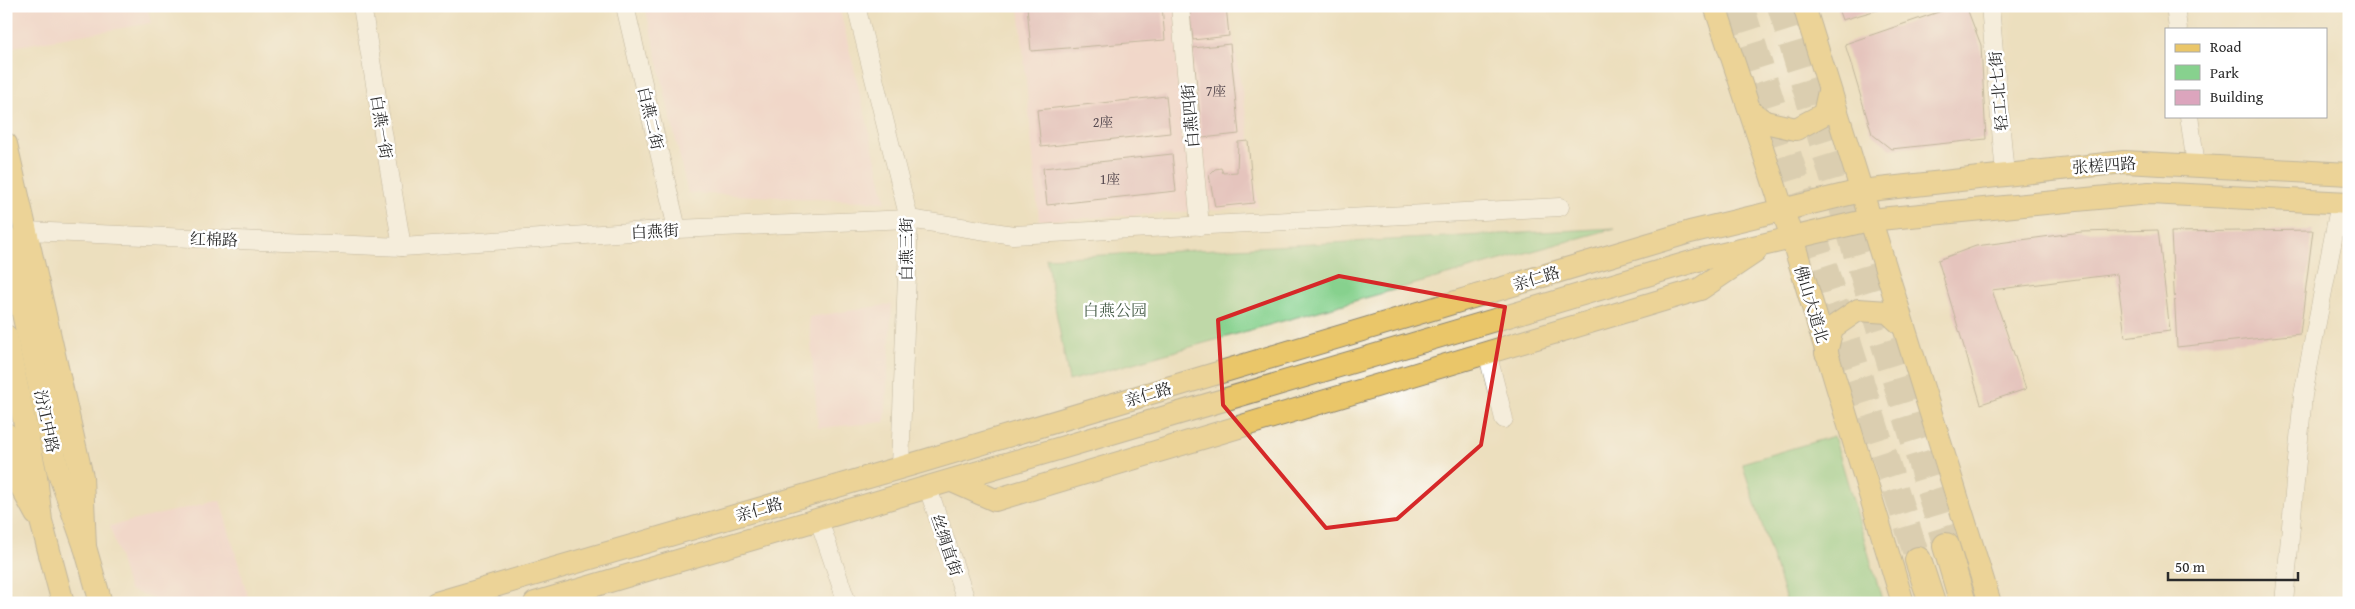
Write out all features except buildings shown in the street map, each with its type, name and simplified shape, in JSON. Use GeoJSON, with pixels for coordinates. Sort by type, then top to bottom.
{"type":"FeatureCollection","features":[{"type":"Feature","properties":{"kind":"highway"},"geometry":{"type":"LineString","coordinates":[[1946,546],[1963,603]]}},
{"type":"Feature","properties":{"kind":"highway"},"geometry":{"type":"LineString","coordinates":[[1918,560],[1932,603]]}},
{"type":"Feature","properties":{"kind":"main road","name":"佛山大道北"},"geometry":{"type":"LineString","coordinates":[[1715,6],[1792,238],[1903,603]]}},
{"type":"Feature","properties":{"kind":"main road"},"geometry":{"type":"LineString","coordinates":[[1804,6],[1869,220],[1990,603]]}},
{"type":"Feature","properties":{"kind":"main road"},"geometry":{"type":"LineString","coordinates":[[1750,111],[1765,122],[1796,129],[1824,114],[1829,91]]}},
{"type":"Feature","properties":{"kind":"main road","name":"汾江中路"},"geometry":{"type":"LineString","coordinates":[[6,144],[16,234],[58,470],[85,547],[101,603]]}},
{"type":"Feature","properties":{"kind":"main road","name":"张槎四路"},"geometry":{"type":"LineString","coordinates":[[1860,191],[2124,162],[2349,174]]}},
{"type":"Feature","properties":{"kind":"main road","name":"亲仁路"},"geometry":{"type":"LineString","coordinates":[[436,603],[1681,235],[1860,191]]}},
{"type":"Feature","properties":{"kind":"main road","name":"张槎四路"},"geometry":{"type":"LineString","coordinates":[[1869,220],[2149,193],[2344,203]]}},
{"type":"Feature","properties":{"kind":"main road","name":"亲仁路"},"geometry":{"type":"LineString","coordinates":[[535,603],[1698,260],[1869,220]]}},
{"type":"Feature","properties":{"kind":"main road"},"geometry":{"type":"LineString","coordinates":[[952,480],[995,500],[1700,289],[1766,244]]}},
{"type":"Feature","properties":{"kind":"main road"},"geometry":{"type":"LineString","coordinates":[[1826,353],[1832,328],[1858,310],[1888,312],[1903,326]]}},
{"type":"Feature","properties":{"kind":"main road"},"geometry":{"type":"LineString","coordinates":[[6,336],[36,476],[41,522],[63,603]]}},
{"type":"Feature","properties":{"kind":"main road"},"geometry":{"type":"LineString","coordinates":[[6,434],[17,480],[41,522]]}},
{"type":"Feature","properties":{"kind":"street","name":"白燕一街"},"geometry":{"type":"LineString","coordinates":[[362,6],[402,247]]}},
{"type":"Feature","properties":{"kind":"street","name":"白燕二街"},"geometry":{"type":"LineString","coordinates":[[626,6],[677,229]]}},
{"type":"Feature","properties":{"kind":"street","name":"白燕三街"},"geometry":{"type":"LineString","coordinates":[[856,6],[909,219],[900,467]]}},
{"type":"Feature","properties":{"kind":"street","name":"白燕四街"},"geometry":{"type":"LineString","coordinates":[[1180,6],[1200,226]]}},
{"type":"Feature","properties":{"kind":"street","name":"轻工北七街"},"geometry":{"type":"LineString","coordinates":[[1990,6],[2005,175]]}},
{"type":"Feature","properties":{"kind":"street"},"geometry":{"type":"LineString","coordinates":[[2175,6],[2178,28]]}},
{"type":"Feature","properties":{"kind":"street"},"geometry":{"type":"LineString","coordinates":[[2189,118],[2196,165]]}},
{"type":"Feature","properties":{"kind":"street"},"geometry":{"type":"LineString","coordinates":[[2284,603],[2304,395],[2344,203]]}},
{"type":"Feature","properties":{"kind":"street","name":"白燕街"},"geometry":{"type":"LineString","coordinates":[[402,247],[677,229],[909,219],[1013,235],[1560,207]]}},
{"type":"Feature","properties":{"kind":"street","name":"红棉路"},"geometry":{"type":"LineString","coordinates":[[16,234],[402,247]]}},
{"type":"Feature","properties":{"kind":"street"},"geometry":{"type":"LineString","coordinates":[[1487,352],[1504,419]]}},
{"type":"Feature","properties":{"kind":"street","name":"丝绸直街"},"geometry":{"type":"LineString","coordinates":[[928,488],[967,603]]}},
{"type":"Feature","properties":{"kind":"street"},"geometry":{"type":"LineString","coordinates":[[819,520],[847,603]]}},
{"type":"Feature","properties":{"kind":"highlighted area"},"geometry":{"type":"Polygon","coordinates":[[[1339,276],[1505,307],[1481,445],[1397,519],[1326,528],[1223,405],[1218,320],[1339,276]]]}},
{"type":"Feature","properties":{"kind":"shaded area"},"geometry":{"type":"Polygon","coordinates":[[[6,6],[147,6],[151,23],[6,48],[6,6]]]}},
{"type":"Feature","properties":{"kind":"shaded area"},"geometry":{"type":"Polygon","coordinates":[[[645,6],[839,6],[886,202],[688,193],[645,6]]]}},
{"type":"Feature","properties":{"kind":"shaded area"},"geometry":{"type":"Polygon","coordinates":[[[1019,6],[1228,6],[1253,157],[1258,207],[1039,221],[1019,6]]]}},
{"type":"Feature","properties":{"kind":"shaded area"},"geometry":{"type":"Polygon","coordinates":[[[892,304],[885,422],[818,428],[809,317],[892,304]]]}},
{"type":"Feature","properties":{"kind":"shaded area"},"geometry":{"type":"Polygon","coordinates":[[[220,500],[249,600],[240,603],[168,603],[129,590],[110,526],[220,500]]]}},
{"type":"Feature","properties":{"kind":"green space","name":"白燕公园"},"geometry":{"type":"Polygon","coordinates":[[[1615,228],[1069,381],[1046,258],[1615,228]]]}},
{"type":"Feature","properties":{"kind":"green space"},"geometry":{"type":"Polygon","coordinates":[[[1834,436],[1883,603],[1787,603],[1742,463],[1834,436]]]}},
{"type":"Feature","properties":{"kind":"tunnel"},"geometry":{"type":"LineString","coordinates":[[1741,6],[1918,560]]}},
{"type":"Feature","properties":{"kind":"tunnel"},"geometry":{"type":"LineString","coordinates":[[1780,6],[1946,546]]}}]}
